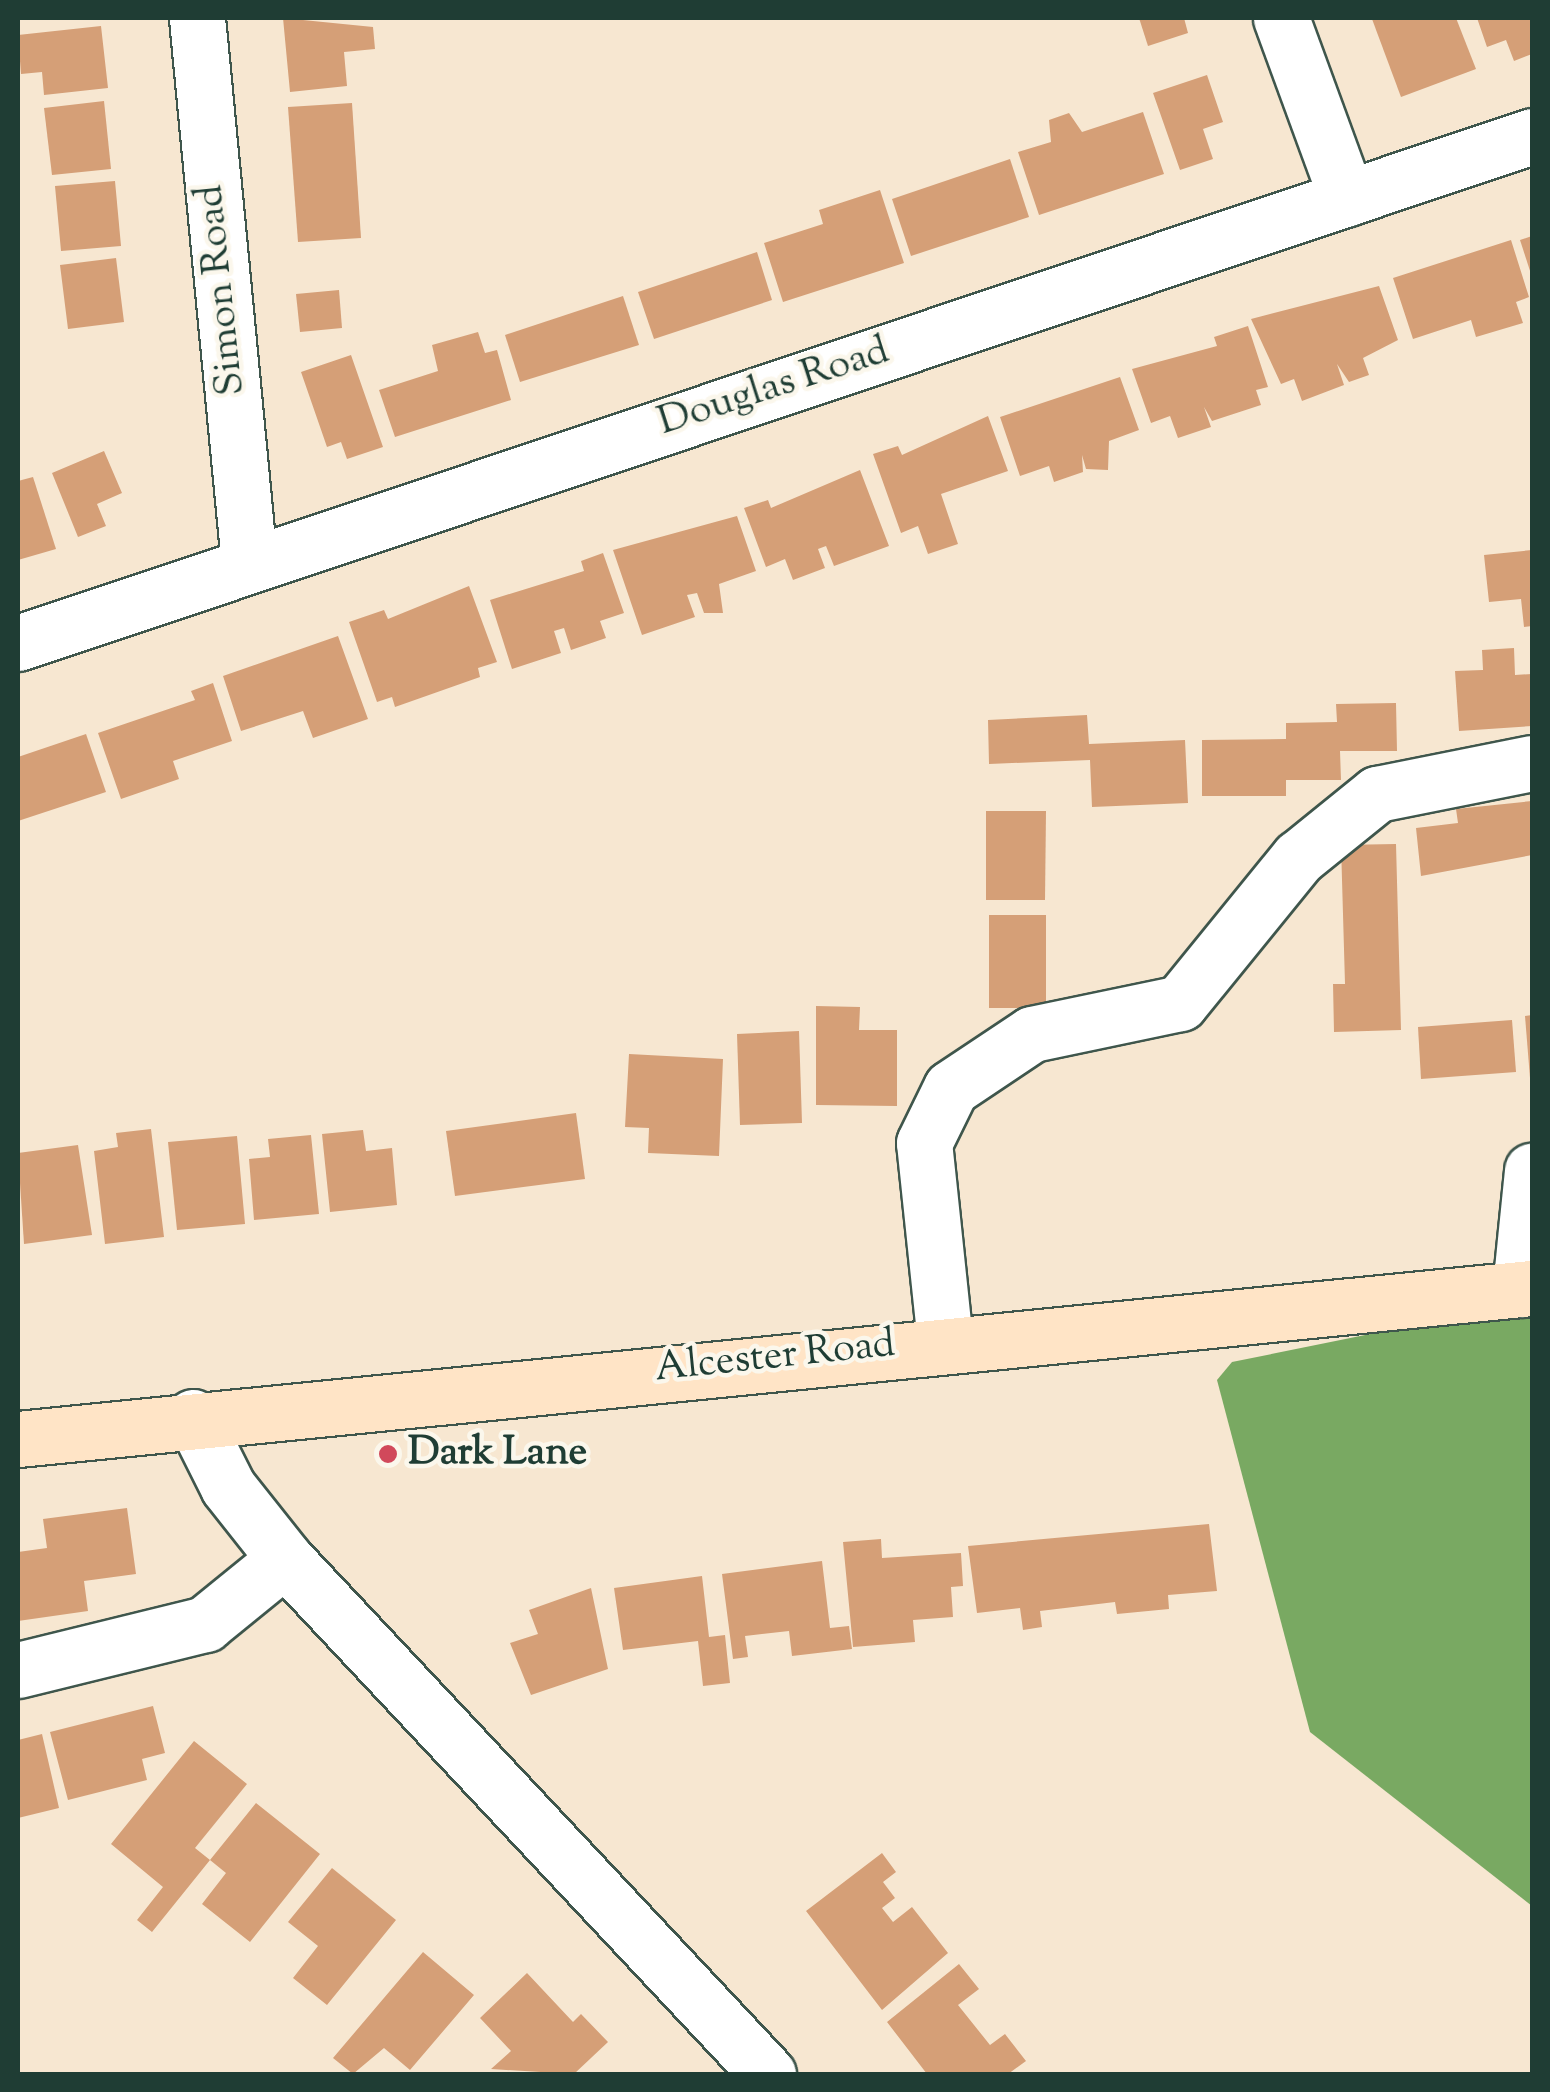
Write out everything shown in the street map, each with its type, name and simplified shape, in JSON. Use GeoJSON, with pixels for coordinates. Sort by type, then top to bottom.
{"type":"FeatureCollection","features":[{"type":"Feature","properties":{"kind":"street","name":"Simon Road"},"geometry":{"type":"LineString","coordinates":[[197,18],[249,562]]}},
{"type":"Feature","properties":{"kind":"street"},"geometry":{"type":"LineString","coordinates":[[1281,18],[1347,198]]}},
{"type":"Feature","properties":{"kind":"street","name":"Douglas Road"},"geometry":{"type":"LineString","coordinates":[[18,643],[249,562],[1532,136]]}},
{"type":"Feature","properties":{"kind":"street"},"geometry":{"type":"LineString","coordinates":[[945,1342],[924,1144],[951,1088],[1032,1034],[1180,1003],[1298,858],[1377,794],[1532,763]]}},
{"type":"Feature","properties":{"kind":"street"},"geometry":{"type":"LineString","coordinates":[[1526,1288],[1532,1171]]}},
{"type":"Feature","properties":{"kind":"street","name":"Alcester Road"},"geometry":{"type":"LineString","coordinates":[[18,1439],[194,1417],[1526,1288]]}},
{"type":"Feature","properties":{"kind":"street"},"geometry":{"type":"LineString","coordinates":[[194,1417],[228,1486],[285,1559],[768,2074]]}},
{"type":"Feature","properties":{"kind":"street"},"geometry":{"type":"LineString","coordinates":[[18,1670],[205,1624],[285,1559]]}},
{"type":"Feature","properties":{"kind":"green space"},"geometry":{"type":"Polygon","coordinates":[[[1532,1318],[1532,1906],[1310,1732],[1217,1380],[1232,1362],[1380,1332],[1532,1318]]]}},
{"type":"Feature","properties":{"kind":"building"},"geometry":{"type":"Polygon","coordinates":[[[283,18],[373,27],[375,49],[344,52],[347,86],[290,92],[283,18]]]}},
{"type":"Feature","properties":{"kind":"building"},"geometry":{"type":"Polygon","coordinates":[[[1139,18],[1184,18],[1188,33],[1148,46],[1139,18]]]}},
{"type":"Feature","properties":{"kind":"building"},"geometry":{"type":"Polygon","coordinates":[[[1456,18],[1476,69],[1401,97],[1372,19],[1456,18]]]}},
{"type":"Feature","properties":{"kind":"building"},"geometry":{"type":"Polygon","coordinates":[[[1477,18],[1532,18],[1532,54],[1514,61],[1506,40],[1487,47],[1477,18]]]}},
{"type":"Feature","properties":{"kind":"building"},"geometry":{"type":"Polygon","coordinates":[[[101,26],[108,88],[44,95],[42,72],[21,74],[18,35],[101,26]]]}},
{"type":"Feature","properties":{"kind":"building"},"geometry":{"type":"Polygon","coordinates":[[[1207,75],[1223,122],[1203,129],[1213,159],[1180,170],[1153,93],[1207,75]]]}},
{"type":"Feature","properties":{"kind":"building"},"geometry":{"type":"Polygon","coordinates":[[[104,101],[111,169],[52,175],[44,108],[104,101]]]}},
{"type":"Feature","properties":{"kind":"building"},"geometry":{"type":"Polygon","coordinates":[[[352,103],[361,238],[298,242],[288,107],[352,103]]]}},
{"type":"Feature","properties":{"kind":"building"},"geometry":{"type":"Polygon","coordinates":[[[1143,112],[1164,174],[1039,215],[1018,152],[1051,142],[1049,120],[1069,113],[1082,132],[1143,112]]]}},
{"type":"Feature","properties":{"kind":"building"},"geometry":{"type":"Polygon","coordinates":[[[1010,159],[1029,217],[911,256],[892,199],[1010,159]]]}},
{"type":"Feature","properties":{"kind":"building"},"geometry":{"type":"Polygon","coordinates":[[[115,181],[121,246],[61,251],[55,186],[115,181]]]}},
{"type":"Feature","properties":{"kind":"building"},"geometry":{"type":"Polygon","coordinates":[[[880,190],[904,263],[783,302],[764,243],[823,224],[819,210],[880,190]]]}},
{"type":"Feature","properties":{"kind":"building"},"geometry":{"type":"Polygon","coordinates":[[[1532,236],[1532,277],[1520,240],[1532,236]]]}},
{"type":"Feature","properties":{"kind":"building"},"geometry":{"type":"Polygon","coordinates":[[[1511,240],[1529,297],[1516,302],[1523,323],[1476,337],[1471,320],[1413,339],[1393,278],[1511,240]]]}},
{"type":"Feature","properties":{"kind":"building"},"geometry":{"type":"Polygon","coordinates":[[[757,252],[772,300],[654,339],[638,292],[757,252]]]}},
{"type":"Feature","properties":{"kind":"building"},"geometry":{"type":"Polygon","coordinates":[[[116,258],[124,322],[68,329],[60,265],[116,258]]]}},
{"type":"Feature","properties":{"kind":"building"},"geometry":{"type":"Polygon","coordinates":[[[1379,286],[1398,340],[1363,358],[1369,375],[1349,382],[1337,364],[1344,385],[1302,401],[1294,379],[1281,384],[1251,319],[1379,286]]]}},
{"type":"Feature","properties":{"kind":"building"},"geometry":{"type":"Polygon","coordinates":[[[339,290],[342,328],[300,332],[296,294],[339,290]]]}},
{"type":"Feature","properties":{"kind":"building"},"geometry":{"type":"Polygon","coordinates":[[[623,296],[639,345],[520,382],[505,335],[623,296]]]}},
{"type":"Feature","properties":{"kind":"building"},"geometry":{"type":"Polygon","coordinates":[[[1248,326],[1268,387],[1256,390],[1261,405],[1212,421],[1204,407],[1211,427],[1178,438],[1170,416],[1151,423],[1132,369],[1217,346],[1214,337],[1248,326]]]}},
{"type":"Feature","properties":{"kind":"building"},"geometry":{"type":"Polygon","coordinates":[[[478,332],[485,353],[497,350],[511,400],[395,437],[379,390],[438,371],[432,345],[478,332]]]}},
{"type":"Feature","properties":{"kind":"building"},"geometry":{"type":"Polygon","coordinates":[[[351,355],[383,447],[347,459],[341,442],[327,447],[301,372],[351,355]]]}},
{"type":"Feature","properties":{"kind":"building"},"geometry":{"type":"Polygon","coordinates":[[[1120,377],[1139,430],[1109,441],[1108,470],[1086,469],[1082,455],[1083,472],[1054,482],[1049,466],[1020,476],[1000,417],[1120,377]]]}},
{"type":"Feature","properties":{"kind":"building"},"geometry":{"type":"Polygon","coordinates":[[[988,416],[1008,471],[941,494],[958,544],[928,554],[918,526],[901,533],[873,454],[898,446],[902,455],[988,416]]]}},
{"type":"Feature","properties":{"kind":"building"},"geometry":{"type":"Polygon","coordinates":[[[104,451],[122,493],[97,504],[106,526],[78,537],[52,473],[104,451]]]}},
{"type":"Feature","properties":{"kind":"building"},"geometry":{"type":"Polygon","coordinates":[[[860,470],[889,546],[834,566],[826,546],[818,549],[825,568],[793,580],[785,559],[766,567],[744,508],[768,500],[771,508],[860,470]]]}},
{"type":"Feature","properties":{"kind":"building"},"geometry":{"type":"Polygon","coordinates":[[[33,477],[56,549],[18,560],[18,481],[33,477]]]}},
{"type":"Feature","properties":{"kind":"building"},"geometry":{"type":"Polygon","coordinates":[[[737,516],[756,571],[719,584],[723,613],[704,613],[697,593],[687,595],[695,617],[642,635],[613,550],[737,516]]]}},
{"type":"Feature","properties":{"kind":"building"},"geometry":{"type":"Polygon","coordinates":[[[1532,550],[1532,626],[1524,627],[1521,599],[1489,602],[1484,555],[1532,550]]]}},
{"type":"Feature","properties":{"kind":"building"},"geometry":{"type":"Polygon","coordinates":[[[603,553],[624,613],[600,621],[606,638],[571,650],[564,628],[554,631],[561,653],[512,669],[490,600],[584,571],[581,561],[603,553]]]}},
{"type":"Feature","properties":{"kind":"building"},"geometry":{"type":"Polygon","coordinates":[[[469,586],[497,662],[478,668],[480,677],[395,707],[392,697],[377,702],[349,622],[384,610],[388,619],[469,586]]]}},
{"type":"Feature","properties":{"kind":"building"},"geometry":{"type":"Polygon","coordinates":[[[338,636],[368,719],[313,738],[303,711],[241,731],[223,676],[338,636]]]}},
{"type":"Feature","properties":{"kind":"building"},"geometry":{"type":"Polygon","coordinates":[[[1514,648],[1515,675],[1532,674],[1532,726],[1459,731],[1455,671],[1483,670],[1482,650],[1514,648]]]}},
{"type":"Feature","properties":{"kind":"building"},"geometry":{"type":"Polygon","coordinates":[[[213,683],[232,741],[173,761],[179,779],[121,799],[98,733],[195,700],[191,691],[213,683]]]}},
{"type":"Feature","properties":{"kind":"building"},"geometry":{"type":"Polygon","coordinates":[[[1396,703],[1397,751],[1340,751],[1341,780],[1286,780],[1286,796],[1202,796],[1202,740],[1286,739],[1286,723],[1337,722],[1336,704],[1396,703]]]}},
{"type":"Feature","properties":{"kind":"building"},"geometry":{"type":"Polygon","coordinates":[[[1087,715],[1089,744],[1185,740],[1188,803],[1092,807],[1090,760],[989,764],[988,720],[1087,715]]]}},
{"type":"Feature","properties":{"kind":"building"},"geometry":{"type":"Polygon","coordinates":[[[86,734],[106,792],[18,821],[18,757],[86,734]]]}},
{"type":"Feature","properties":{"kind":"building"},"geometry":{"type":"Polygon","coordinates":[[[1532,801],[1532,855],[1421,876],[1416,828],[1458,823],[1456,809],[1532,801]]]}},
{"type":"Feature","properties":{"kind":"building"},"geometry":{"type":"Polygon","coordinates":[[[986,811],[1046,811],[1045,900],[986,900],[986,811]]]}},
{"type":"Feature","properties":{"kind":"building"},"geometry":{"type":"Polygon","coordinates":[[[1396,844],[1401,1030],[1334,1032],[1333,984],[1345,984],[1341,845],[1396,844]]]}},
{"type":"Feature","properties":{"kind":"building"},"geometry":{"type":"Polygon","coordinates":[[[989,915],[1046,915],[1046,1008],[989,1008],[989,915]]]}},
{"type":"Feature","properties":{"kind":"building"},"geometry":{"type":"Polygon","coordinates":[[[816,1006],[860,1007],[859,1030],[897,1030],[897,1106],[816,1105],[816,1006]]]}},
{"type":"Feature","properties":{"kind":"building"},"geometry":{"type":"Polygon","coordinates":[[[1532,1015],[1532,1078],[1530,1078],[1525,1016],[1532,1015]]]}},
{"type":"Feature","properties":{"kind":"building"},"geometry":{"type":"Polygon","coordinates":[[[1512,1020],[1516,1072],[1421,1079],[1418,1027],[1512,1020]]]}},
{"type":"Feature","properties":{"kind":"building"},"geometry":{"type":"Polygon","coordinates":[[[799,1031],[802,1123],[740,1125],[737,1034],[799,1031]]]}},
{"type":"Feature","properties":{"kind":"building"},"geometry":{"type":"Polygon","coordinates":[[[629,1054],[723,1059],[719,1156],[648,1153],[649,1128],[625,1127],[629,1054]]]}},
{"type":"Feature","properties":{"kind":"building"},"geometry":{"type":"Polygon","coordinates":[[[576,1113],[585,1179],[455,1196],[446,1131],[576,1113]]]}},
{"type":"Feature","properties":{"kind":"building"},"geometry":{"type":"Polygon","coordinates":[[[151,1129],[164,1237],[105,1244],[94,1151],[118,1147],[116,1133],[151,1129]]]}},
{"type":"Feature","properties":{"kind":"building"},"geometry":{"type":"Polygon","coordinates":[[[363,1130],[366,1151],[392,1148],[397,1205],[330,1212],[322,1134],[363,1130]]]}},
{"type":"Feature","properties":{"kind":"building"},"geometry":{"type":"Polygon","coordinates":[[[311,1135],[319,1214],[254,1220],[249,1159],[270,1157],[268,1139],[311,1135]]]}},
{"type":"Feature","properties":{"kind":"building"},"geometry":{"type":"Polygon","coordinates":[[[237,1136],[245,1224],[177,1230],[168,1142],[237,1136]]]}},
{"type":"Feature","properties":{"kind":"building"},"geometry":{"type":"Polygon","coordinates":[[[78,1145],[92,1235],[24,1244],[18,1153],[78,1145]]]}},
{"type":"Feature","properties":{"kind":"building"},"geometry":{"type":"Polygon","coordinates":[[[127,1508],[136,1574],[84,1581],[88,1611],[18,1621],[18,1552],[47,1548],[43,1519],[127,1508]]]}},
{"type":"Feature","properties":{"kind":"building"},"geometry":{"type":"Polygon","coordinates":[[[1209,1524],[1217,1591],[1168,1595],[1169,1609],[1117,1614],[1115,1602],[1040,1611],[1042,1627],[1023,1630],[1020,1608],[977,1613],[968,1546],[1209,1524]]]}},
{"type":"Feature","properties":{"kind":"building"},"geometry":{"type":"Polygon","coordinates":[[[881,1539],[882,1558],[961,1553],[963,1586],[951,1587],[953,1617],[913,1620],[915,1642],[853,1647],[843,1542],[881,1539]]]}},
{"type":"Feature","properties":{"kind":"building"},"geometry":{"type":"Polygon","coordinates":[[[822,1561],[830,1628],[849,1626],[852,1649],[792,1656],[789,1631],[745,1636],[748,1657],[733,1659],[722,1574],[822,1561]]]}},
{"type":"Feature","properties":{"kind":"building"},"geometry":{"type":"Polygon","coordinates":[[[702,1576],[709,1637],[725,1635],[730,1683],[703,1686],[698,1641],[623,1650],[614,1588],[702,1576]]]}},
{"type":"Feature","properties":{"kind":"building"},"geometry":{"type":"Polygon","coordinates":[[[591,1588],[608,1669],[531,1695],[510,1643],[538,1634],[529,1610],[591,1588]]]}},
{"type":"Feature","properties":{"kind":"building"},"geometry":{"type":"Polygon","coordinates":[[[153,1706],[165,1753],[142,1759],[147,1780],[68,1800],[50,1732],[153,1706]]]}},
{"type":"Feature","properties":{"kind":"building"},"geometry":{"type":"Polygon","coordinates":[[[42,1734],[59,1808],[18,1818],[18,1740],[42,1734]]]}},
{"type":"Feature","properties":{"kind":"building"},"geometry":{"type":"Polygon","coordinates":[[[194,1741],[247,1784],[195,1848],[210,1860],[152,1932],[137,1920],[163,1887],[111,1844],[194,1741]]]}},
{"type":"Feature","properties":{"kind":"building"},"geometry":{"type":"Polygon","coordinates":[[[256,1803],[320,1854],[250,1942],[202,1904],[226,1873],[210,1860],[256,1803]]]}},
{"type":"Feature","properties":{"kind":"building"},"geometry":{"type":"Polygon","coordinates":[[[882,1853],[896,1872],[883,1882],[895,1898],[882,1908],[893,1922],[912,1907],[948,1953],[882,2010],[806,1911],[882,1853]]]}},
{"type":"Feature","properties":{"kind":"building"},"geometry":{"type":"Polygon","coordinates":[[[332,1868],[396,1920],[327,2005],[293,1978],[318,1946],[288,1922],[332,1868]]]}},
{"type":"Feature","properties":{"kind":"building"},"geometry":{"type":"Polygon","coordinates":[[[423,1952],[474,1995],[410,2070],[384,2048],[353,2074],[333,2058],[423,1952]]]}},
{"type":"Feature","properties":{"kind":"building"},"geometry":{"type":"Polygon","coordinates":[[[959,1964],[979,1989],[958,2005],[990,2045],[1005,2034],[1026,2061],[1008,2074],[927,2074],[887,2022],[959,1964]]]}},
{"type":"Feature","properties":{"kind":"building"},"geometry":{"type":"Polygon","coordinates":[[[527,1973],[573,2022],[581,2014],[608,2042],[574,2074],[491,2069],[511,2051],[480,2018],[527,1973]]]}},
{"type":"Feature","properties":{"kind":"place","name":"Dark Lane"},"geometry":{"type":"Point","coordinates":[388,1454]}}]}
